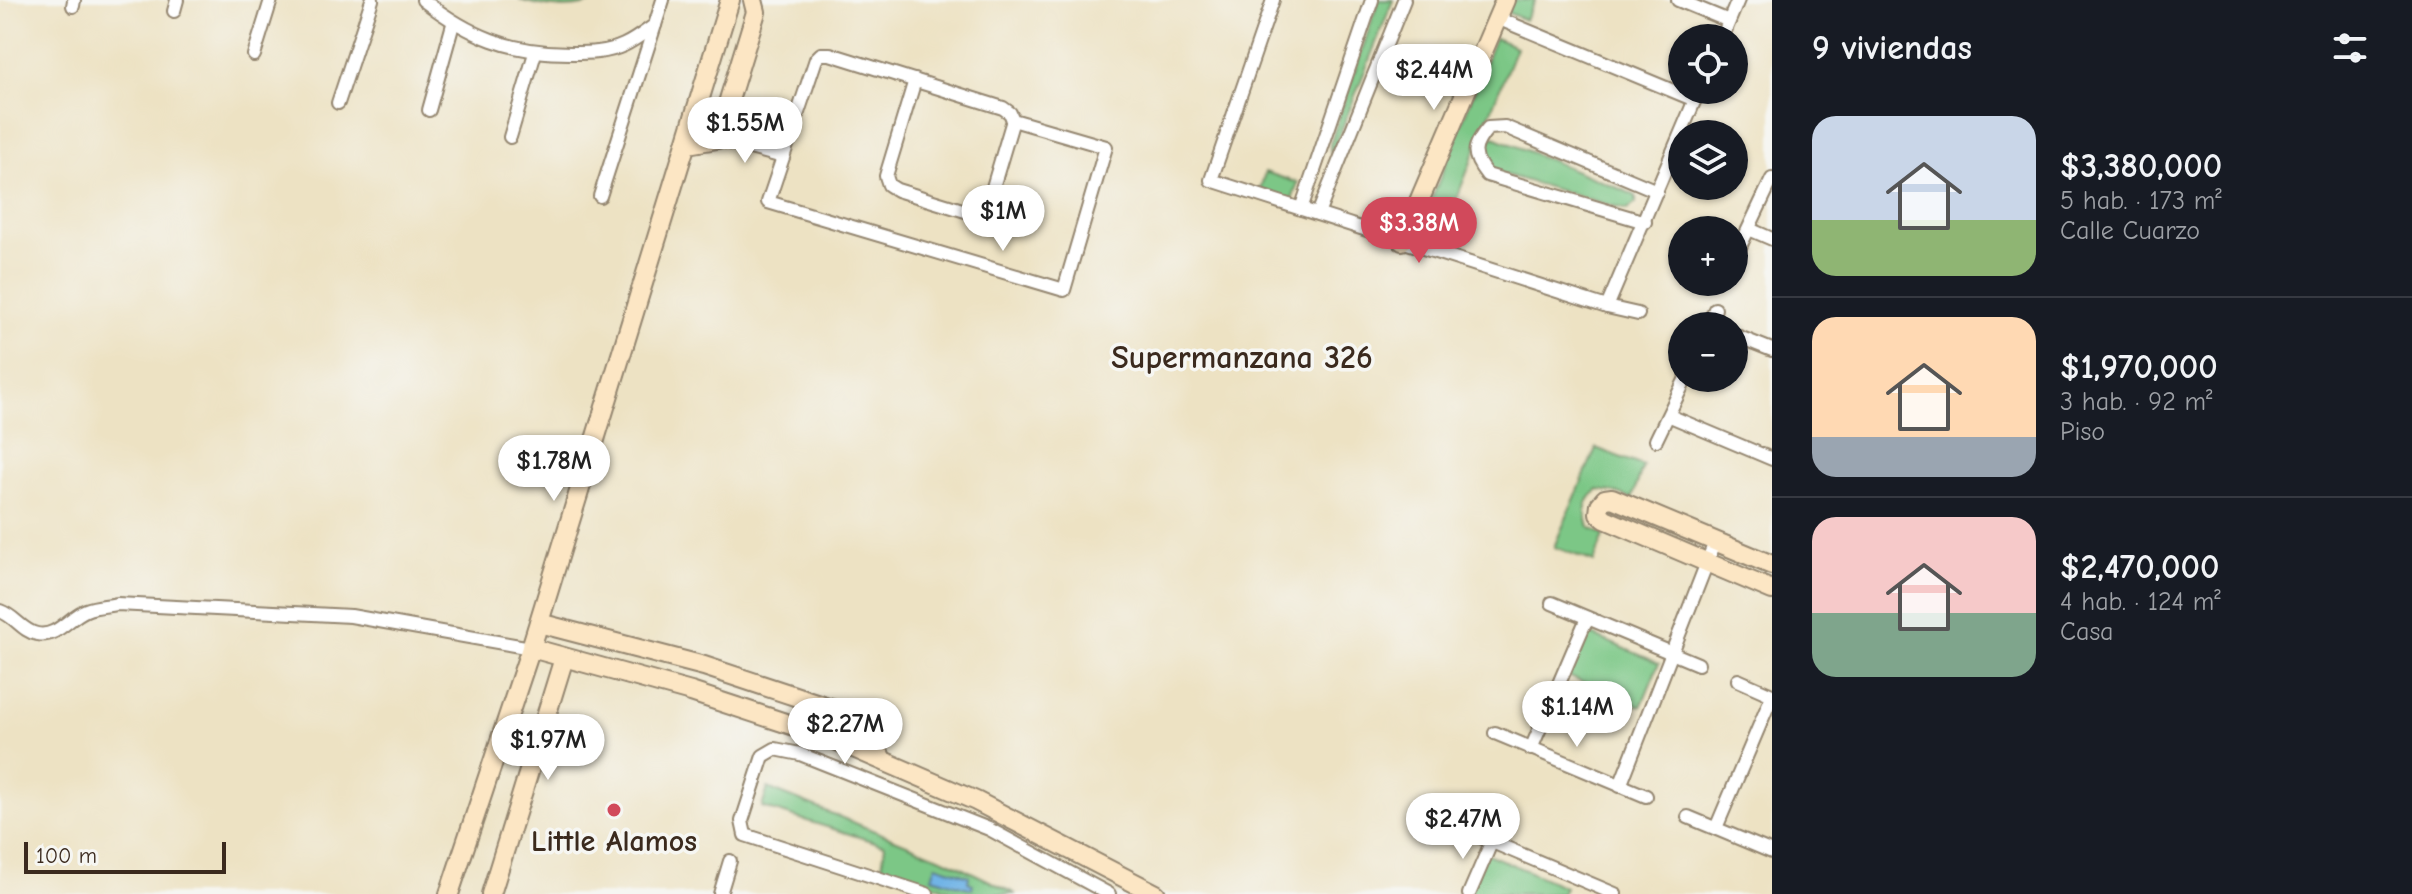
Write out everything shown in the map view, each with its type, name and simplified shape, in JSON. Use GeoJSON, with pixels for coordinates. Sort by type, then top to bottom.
{"type":"FeatureCollection","features":[{"type":"Feature","properties":{"kind":"main road"},"geometry":{"type":"LineString","coordinates":[[449,894],[539,623],[730,0]]}},
{"type":"Feature","properties":{"kind":"main road"},"geometry":{"type":"LineString","coordinates":[[687,144],[717,139],[756,12],[753,0]]}},
{"type":"Feature","properties":{"kind":"main road"},"geometry":{"type":"LineString","coordinates":[[1402,241],[1505,0]]}},
{"type":"Feature","properties":{"kind":"main road"},"geometry":{"type":"LineString","coordinates":[[1772,565],[1612,498],[1605,499],[1600,505],[1599,513],[1605,519],[1772,590]]}},
{"type":"Feature","properties":{"kind":"main road"},"geometry":{"type":"LineString","coordinates":[[539,623],[704,666],[837,710],[861,720],[870,728],[881,758]]}},
{"type":"Feature","properties":{"kind":"main road"},"geometry":{"type":"LineString","coordinates":[[531,648],[691,692],[828,737],[976,801],[1152,893]]}},
{"type":"Feature","properties":{"kind":"main road"},"geometry":{"type":"LineString","coordinates":[[491,894],[564,658]]}},
{"type":"Feature","properties":{"kind":"street"},"geometry":{"type":"LineString","coordinates":[[254,55],[271,0]]}},
{"type":"Feature","properties":{"kind":"street"},"geometry":{"type":"LineString","coordinates":[[338,103],[372,0]]}},
{"type":"Feature","properties":{"kind":"street"},"geometry":{"type":"LineString","coordinates":[[423,0],[453,24],[492,42],[535,53],[597,53],[624,45],[655,25]]}},
{"type":"Feature","properties":{"kind":"street"},"geometry":{"type":"LineString","coordinates":[[600,196],[663,0]]}},
{"type":"Feature","properties":{"kind":"street"},"geometry":{"type":"LineString","coordinates":[[1273,0],[1211,180],[1607,307],[1638,314]]}},
{"type":"Feature","properties":{"kind":"street"},"geometry":{"type":"LineString","coordinates":[[1301,209],[1372,0]]}},
{"type":"Feature","properties":{"kind":"street"},"geometry":{"type":"LineString","coordinates":[[1318,214],[1404,0]]}},
{"type":"Feature","properties":{"kind":"street"},"geometry":{"type":"LineString","coordinates":[[1678,0],[1729,21]]}},
{"type":"Feature","properties":{"kind":"street"},"geometry":{"type":"LineString","coordinates":[[1728,24],[1738,0]]}},
{"type":"Feature","properties":{"kind":"street"},"geometry":{"type":"LineString","coordinates":[[1497,18],[1668,84]]}},
{"type":"Feature","properties":{"kind":"street"},"geometry":{"type":"LineString","coordinates":[[429,110],[453,24]]}},
{"type":"Feature","properties":{"kind":"street"},"geometry":{"type":"LineString","coordinates":[[510,137],[535,53]]}},
{"type":"Feature","properties":{"kind":"street"},"geometry":{"type":"LineString","coordinates":[[915,80],[886,176],[889,185],[972,213],[981,211],[988,204],[1013,120],[1010,113],[1003,108],[915,80],[830,54],[821,54],[816,59],[768,202],[1064,290],[1106,147],[1013,120]]}},
{"type":"Feature","properties":{"kind":"street"},"geometry":{"type":"LineString","coordinates":[[1607,307],[1693,104]]}},
{"type":"Feature","properties":{"kind":"street"},"geometry":{"type":"LineString","coordinates":[[694,119],[722,118],[789,137]]}},
{"type":"Feature","properties":{"kind":"street"},"geometry":{"type":"LineString","coordinates":[[1645,222],[1487,175],[1476,161],[1476,143],[1488,128],[1505,127],[1657,191]]}},
{"type":"Feature","properties":{"kind":"street"},"geometry":{"type":"LineString","coordinates":[[717,139],[783,157]]}},
{"type":"Feature","properties":{"kind":"street"},"geometry":{"type":"LineString","coordinates":[[1772,179],[1749,229],[1772,239]]}},
{"type":"Feature","properties":{"kind":"street"},"geometry":{"type":"LineString","coordinates":[[1748,341],[1772,350]]}},
{"type":"Feature","properties":{"kind":"street"},"geometry":{"type":"LineString","coordinates":[[1656,440],[1680,392]]}},
{"type":"Feature","properties":{"kind":"street"},"geometry":{"type":"LineString","coordinates":[[1670,416],[1772,459]]}},
{"type":"Feature","properties":{"kind":"street"},"geometry":{"type":"LineString","coordinates":[[1620,786],[1715,542]]}},
{"type":"Feature","properties":{"kind":"street"},"geometry":{"type":"LineString","coordinates":[[1552,603],[1698,664]]}},
{"type":"Feature","properties":{"kind":"street"},"geometry":{"type":"LineString","coordinates":[[0,611],[38,634],[50,634],[88,609],[117,604],[351,616],[531,648]]}},
{"type":"Feature","properties":{"kind":"street"},"geometry":{"type":"LineString","coordinates":[[1531,749],[1587,618]]}},
{"type":"Feature","properties":{"kind":"street"},"geometry":{"type":"LineString","coordinates":[[1716,828],[1772,695],[1738,680]]}},
{"type":"Feature","properties":{"kind":"street"},"geometry":{"type":"LineString","coordinates":[[1495,733],[1646,796]]}},
{"type":"Feature","properties":{"kind":"street"},"geometry":{"type":"LineString","coordinates":[[927,894],[745,835],[742,821],[763,756],[775,749],[829,765],[989,829],[1109,894]]}},
{"type":"Feature","properties":{"kind":"street"},"geometry":{"type":"LineString","coordinates":[[1688,817],[1772,852]]}},
{"type":"Feature","properties":{"kind":"street"},"geometry":{"type":"LineString","coordinates":[[1445,822],[1586,889],[1615,894]]}},
{"type":"Feature","properties":{"kind":"street"},"geometry":{"type":"LineString","coordinates":[[1469,894],[1491,843]]}},
{"type":"Feature","properties":{"kind":"street"},"geometry":{"type":"LineString","coordinates":[[720,894],[730,861]]}},
{"type":"Feature","properties":{"kind":"green space"},"geometry":{"type":"Polygon","coordinates":[[[519,0],[599,0],[570,8],[519,0]]]}},
{"type":"Feature","properties":{"kind":"green space"},"geometry":{"type":"Polygon","coordinates":[[[1379,0],[1393,0],[1330,152],[1330,144],[1379,0]]]}},
{"type":"Feature","properties":{"kind":"green space"},"geometry":{"type":"Polygon","coordinates":[[[1511,0],[1535,0],[1525,20],[1506,12],[1511,0]]]}},
{"type":"Feature","properties":{"kind":"green space"},"geometry":{"type":"Polygon","coordinates":[[[1495,38],[1516,47],[1438,246],[1416,239],[1495,38]]]}},
{"type":"Feature","properties":{"kind":"green space"},"geometry":{"type":"Polygon","coordinates":[[[1494,137],[1630,193],[1636,196],[1636,203],[1627,210],[1496,172],[1486,164],[1483,153],[1484,144],[1494,137]]]}},
{"type":"Feature","properties":{"kind":"green space"},"geometry":{"type":"Polygon","coordinates":[[[1265,172],[1298,183],[1292,200],[1260,190],[1265,172]]]}},
{"type":"Feature","properties":{"kind":"green space"},"geometry":{"type":"Polygon","coordinates":[[[1596,448],[1643,466],[1632,499],[1598,490],[1587,502],[1589,527],[1604,535],[1594,562],[1554,547],[1596,448]]]}},
{"type":"Feature","properties":{"kind":"green space"},"geometry":{"type":"Polygon","coordinates":[[[1583,631],[1659,663],[1641,707],[1565,675],[1583,631]]]}},
{"type":"Feature","properties":{"kind":"green space"},"geometry":{"type":"Polygon","coordinates":[[[768,788],[949,861],[1016,894],[962,894],[882,867],[885,845],[762,807],[768,788]]]}},
{"type":"Feature","properties":{"kind":"green space"},"geometry":{"type":"Polygon","coordinates":[[[1483,852],[1565,887],[1562,894],[1465,894],[1483,852]]]}},
{"type":"Feature","properties":{"kind":"water"},"geometry":{"type":"Polygon","coordinates":[[[936,865],[969,876],[972,889],[932,877],[936,865]]]}},
{"type":"Feature","properties":{"kind":"place","name":"Little Alamos"},"geometry":{"type":"Point","coordinates":[614,810]}},
{"type":"Feature","properties":{"kind":"district","name":"Supermanzana 326"},"geometry":{"type":"Point","coordinates":[1242,357]}}]}
